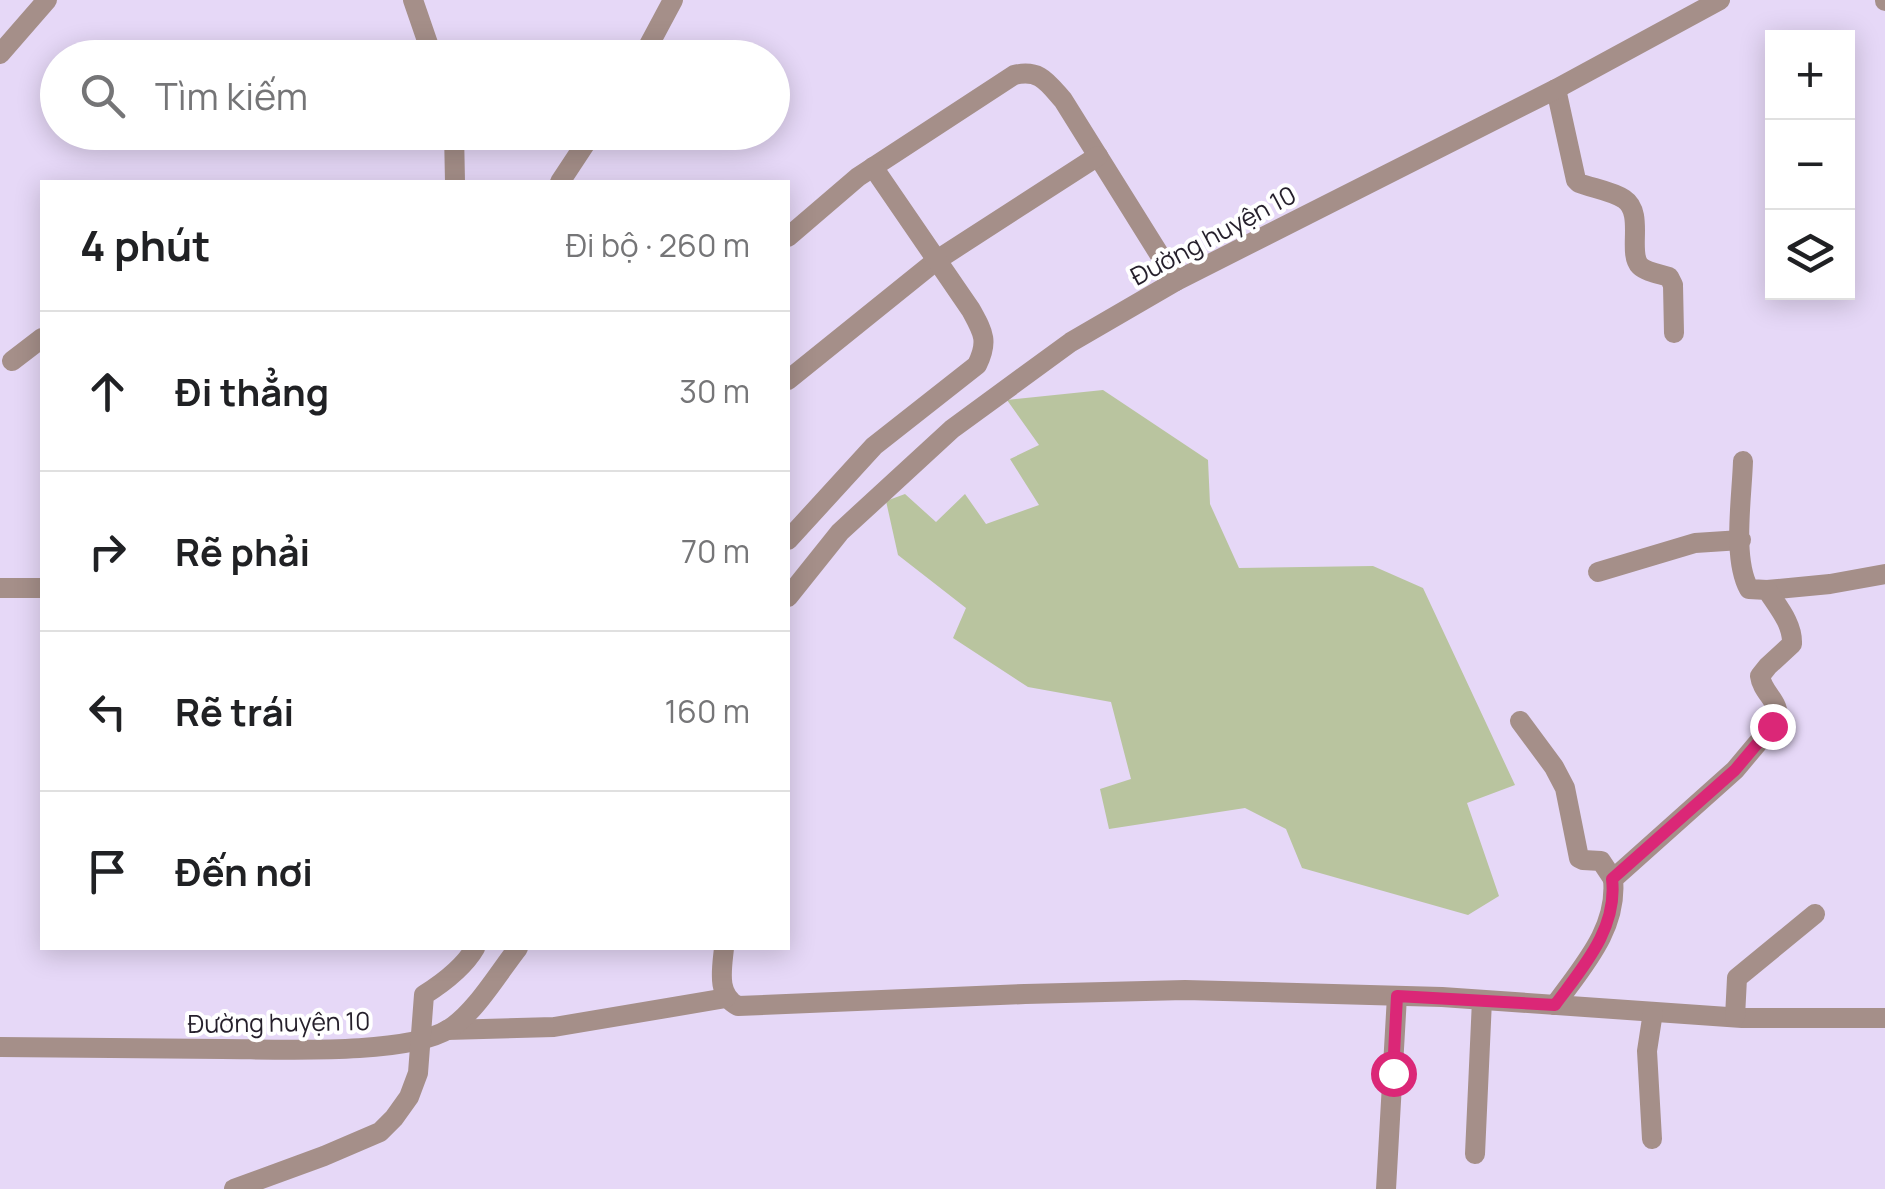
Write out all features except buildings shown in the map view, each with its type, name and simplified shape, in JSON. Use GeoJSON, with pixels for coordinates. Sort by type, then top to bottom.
{"type":"FeatureCollection","features":[{"type":"Feature","properties":{"kind":"street"},"geometry":{"type":"LineString","coordinates":[[0,54],[48,0]]}},
{"type":"Feature","properties":{"kind":"street"},"geometry":{"type":"LineString","coordinates":[[413,0],[427,40]]}},
{"type":"Feature","properties":{"kind":"street"},"geometry":{"type":"LineString","coordinates":[[652,40],[673,0]]}},
{"type":"Feature","properties":{"kind":"street","name":"Đường huyện 10"},"geometry":{"type":"LineString","coordinates":[[790,594],[840,532],[952,430],[1071,342],[1176,281],[1556,89],[1720,0]]}},
{"type":"Feature","properties":{"kind":"street"},"geometry":{"type":"LineString","coordinates":[[790,235],[858,178],[1014,75],[1029,72],[1044,78],[1063,100],[1176,281]]}},
{"type":"Feature","properties":{"kind":"street"},"geometry":{"type":"LineString","coordinates":[[1556,89],[1576,180],[1624,199],[1630,206],[1637,264],[1669,277],[1674,284],[1674,333]]}},
{"type":"Feature","properties":{"kind":"street"},"geometry":{"type":"LineString","coordinates":[[454,150],[454,180]]}},
{"type":"Feature","properties":{"kind":"street"},"geometry":{"type":"LineString","coordinates":[[561,180],[582,150]]}},
{"type":"Feature","properties":{"kind":"street"},"geometry":{"type":"LineString","coordinates":[[790,378],[937,260],[1098,156]]}},
{"type":"Feature","properties":{"kind":"street"},"geometry":{"type":"LineString","coordinates":[[790,538],[874,446],[976,365],[983,352],[984,334],[972,310],[873,168]]}},
{"type":"Feature","properties":{"kind":"street"},"geometry":{"type":"LineString","coordinates":[[12,360],[40,339]]}},
{"type":"Feature","properties":{"kind":"street"},"geometry":{"type":"LineString","coordinates":[[1743,460],[1740,540],[1747,588],[1768,590],[1830,584],[1885,574]]}},
{"type":"Feature","properties":{"kind":"street"},"geometry":{"type":"LineString","coordinates":[[1598,572],[1694,542],[1740,540]]}},
{"type":"Feature","properties":{"kind":"street"},"geometry":{"type":"LineString","coordinates":[[0,588],[40,588]]}},
{"type":"Feature","properties":{"kind":"street"},"geometry":{"type":"LineString","coordinates":[[1612,879],[1735,770],[1777,720],[1778,708],[1760,676],[1792,644],[1793,635],[1768,590]]}},
{"type":"Feature","properties":{"kind":"street"},"geometry":{"type":"LineString","coordinates":[[1520,721],[1565,788],[1579,858],[1601,862],[1612,879],[1614,891],[1594,954],[1555,1005]]}},
{"type":"Feature","properties":{"kind":"street"},"geometry":{"type":"LineString","coordinates":[[1735,1017],[1737,978],[1815,914]]}},
{"type":"Feature","properties":{"kind":"street"},"geometry":{"type":"LineString","coordinates":[[234,1189],[380,1132],[409,1097],[418,1073],[424,995],[475,950]]}},
{"type":"Feature","properties":{"kind":"street","name":"Đường huyện 10"},"geometry":{"type":"LineString","coordinates":[[0,1047],[307,1050],[384,1046],[422,1039],[447,1030],[467,1014],[516,950]]}},
{"type":"Feature","properties":{"kind":"street"},"geometry":{"type":"LineString","coordinates":[[724,950],[722,988],[726,998],[748,1007],[1150,991],[1397,996],[1735,1017],[1885,1018]]}},
{"type":"Feature","properties":{"kind":"street"},"geometry":{"type":"LineString","coordinates":[[1386,1189],[1397,996]]}},
{"type":"Feature","properties":{"kind":"street"},"geometry":{"type":"LineString","coordinates":[[447,1030],[554,1027],[726,998]]}},
{"type":"Feature","properties":{"kind":"street"},"geometry":{"type":"LineString","coordinates":[[1475,1154],[1482,1000]]}},
{"type":"Feature","properties":{"kind":"street"},"geometry":{"type":"LineString","coordinates":[[1652,1139],[1647,1051],[1653,1012]]}},
{"type":"Feature","properties":{"kind":"green space"},"geometry":{"type":"Polygon","coordinates":[[[1103,390],[1208,460],[1210,504],[1239,568],[1373,566],[1423,588],[1515,785],[1467,803],[1499,896],[1468,915],[1302,868],[1286,829],[1245,808],[1109,829],[1100,789],[1131,779],[1111,702],[1028,687],[953,638],[966,608],[898,555],[886,501],[905,494],[936,522],[965,494],[986,524],[1039,505],[1010,459],[1039,445],[1007,400],[1103,390]]]}},
{"type":"Feature","properties":{"kind":"route"},"geometry":{"type":"LineString","coordinates":[[1393,1073],[1397,996],[1555,1005],[1594,954],[1608,918],[1614,891],[1612,879],[1735,770],[1772,726]]}}]}
